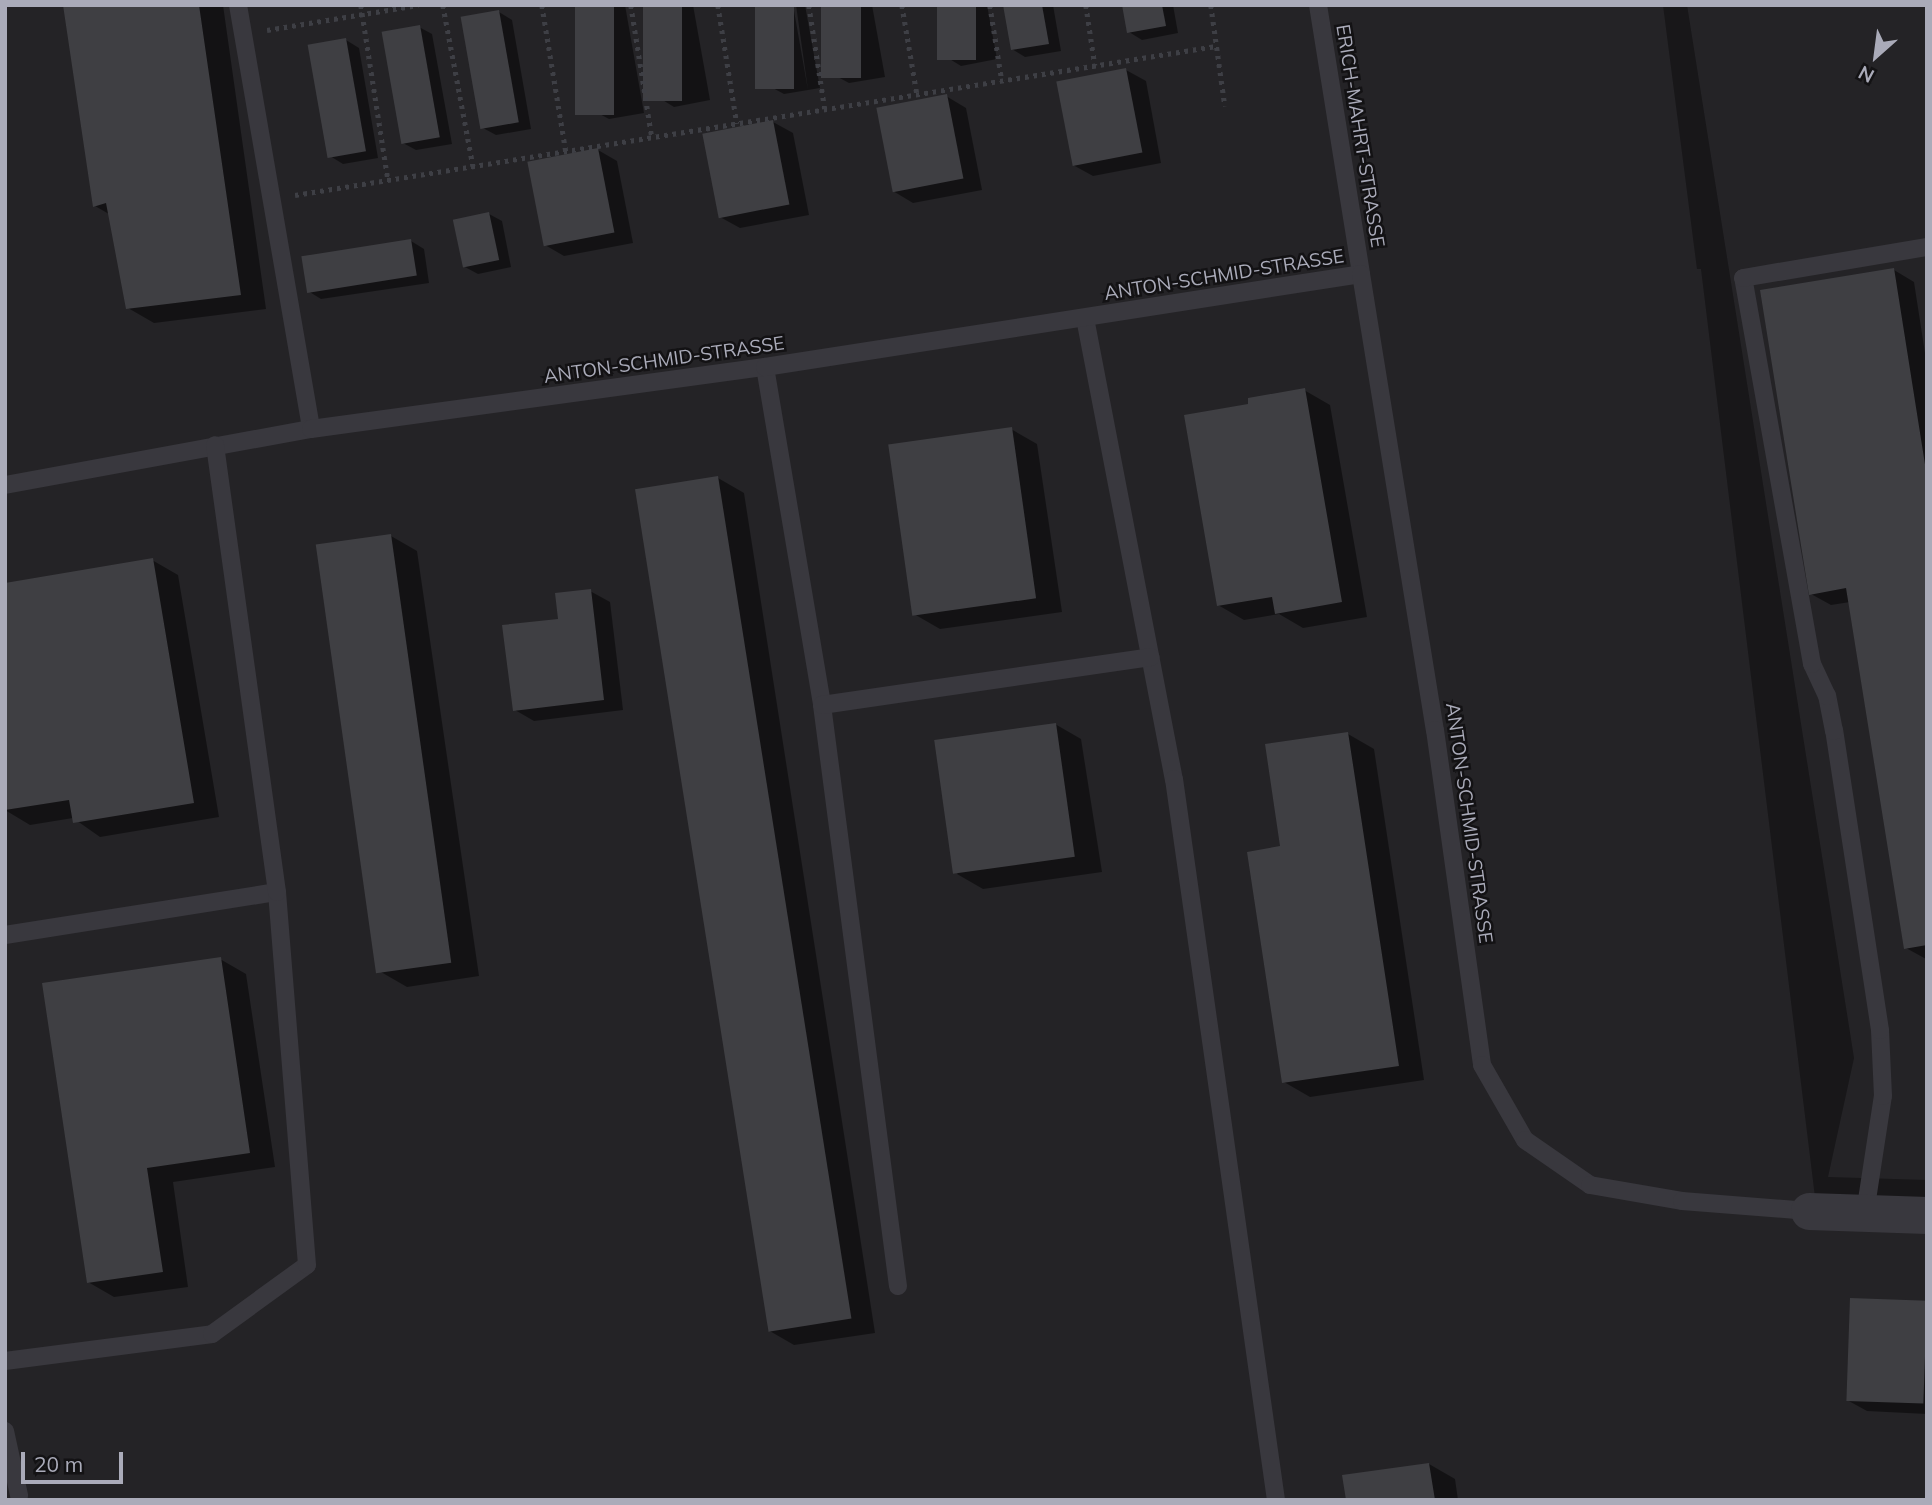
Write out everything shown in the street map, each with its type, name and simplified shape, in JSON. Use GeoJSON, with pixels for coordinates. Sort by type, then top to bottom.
{"type":"FeatureCollection","features":[{"type":"Feature","properties":{"kind":"street"},"geometry":{"type":"LineString","coordinates":[[1809,1212],[1927,1215]]}},
{"type":"Feature","properties":{"kind":"lane"},"geometry":{"type":"LineString","coordinates":[[238,5],[311,429]]}},
{"type":"Feature","properties":{"kind":"lane","name":"ERICH-MAHRT-STRASSE"},"geometry":{"type":"LineString","coordinates":[[1318,5],[1361,274]]}},
{"type":"Feature","properties":{"kind":"lane"},"geometry":{"type":"LineString","coordinates":[[1865,1213],[1882,1096],[1880,1030],[1834,731],[1827,696],[1812,664],[1743,278],[1927,247]]}},
{"type":"Feature","properties":{"kind":"lane","name":"ANTON-SCHMID-STRASSE"},"geometry":{"type":"LineString","coordinates":[[5,485],[311,429],[765,367],[1361,274],[1433,716],[1482,1065],[1525,1140],[1590,1185],[1682,1201],[1809,1212]]}},
{"type":"Feature","properties":{"kind":"lane"},"geometry":{"type":"LineString","coordinates":[[1085,318],[1174,779],[1276,1500]]}},
{"type":"Feature","properties":{"kind":"lane"},"geometry":{"type":"LineString","coordinates":[[765,367],[822,705],[898,1286]]}},
{"type":"Feature","properties":{"kind":"lane"},"geometry":{"type":"LineString","coordinates":[[5,1361],[212,1334],[307,1265],[277,892],[215,445]]}},
{"type":"Feature","properties":{"kind":"lane"},"geometry":{"type":"LineString","coordinates":[[822,705],[1151,657]]}},
{"type":"Feature","properties":{"kind":"lane"},"geometry":{"type":"LineString","coordinates":[[5,935],[277,892]]}},
{"type":"Feature","properties":{"kind":"lane"},"geometry":{"type":"LineString","coordinates":[[5,1431],[19,1494]]}},
{"type":"Feature","properties":{"kind":"path"},"geometry":{"type":"LineString","coordinates":[[361,5],[388,180]]}},
{"type":"Feature","properties":{"kind":"path"},"geometry":{"type":"LineString","coordinates":[[242,34],[418,5]]}},
{"type":"Feature","properties":{"kind":"path"},"geometry":{"type":"LineString","coordinates":[[443,5],[473,166]]}},
{"type":"Feature","properties":{"kind":"path"},"geometry":{"type":"LineString","coordinates":[[542,5],[566,151]]}},
{"type":"Feature","properties":{"kind":"path"},"geometry":{"type":"LineString","coordinates":[[631,5],[652,137]]}},
{"type":"Feature","properties":{"kind":"path"},"geometry":{"type":"LineString","coordinates":[[718,5],[737,123]]}},
{"type":"Feature","properties":{"kind":"path"},"geometry":{"type":"LineString","coordinates":[[809,5],[825,109]]}},
{"type":"Feature","properties":{"kind":"path"},"geometry":{"type":"LineString","coordinates":[[902,5],[917,94]]}},
{"type":"Feature","properties":{"kind":"path"},"geometry":{"type":"LineString","coordinates":[[990,5],[1002,81]]}},
{"type":"Feature","properties":{"kind":"path"},"geometry":{"type":"LineString","coordinates":[[1086,5],[1095,65]]}},
{"type":"Feature","properties":{"kind":"path"},"geometry":{"type":"LineString","coordinates":[[1211,5],[1225,106]]}},
{"type":"Feature","properties":{"kind":"path"},"geometry":{"type":"LineString","coordinates":[[271,198],[1216,46]]}},
{"type":"Feature","properties":{"kind":"shaded area"},"geometry":{"type":"Polygon","coordinates":[[[5,5],[1663,5],[1697,269],[1701,269],[1815,1197],[1927,1230],[1927,1500],[5,1500],[5,5]]]}},
{"type":"Feature","properties":{"kind":"shaded area"},"geometry":{"type":"Polygon","coordinates":[[[1687,5],[1927,5],[1927,1180],[1828,1177],[1854,1058],[1687,5]]]}},
{"type":"Feature","properties":{"kind":"building"},"geometry":{"type":"Polygon","coordinates":[[[63,5],[199,5],[241,295],[126,309],[106,203],[93,207],[63,5]]]}},
{"type":"Feature","properties":{"kind":"building"},"geometry":{"type":"Polygon","coordinates":[[[575,5],[614,5],[614,115],[575,115],[575,5]]]}},
{"type":"Feature","properties":{"kind":"building"},"geometry":{"type":"Polygon","coordinates":[[[643,5],[682,5],[682,101],[643,101],[643,5]]]}},
{"type":"Feature","properties":{"kind":"building"},"geometry":{"type":"Polygon","coordinates":[[[755,5],[794,5],[794,89],[755,89],[755,5]]]}},
{"type":"Feature","properties":{"kind":"building"},"geometry":{"type":"Polygon","coordinates":[[[821,5],[861,5],[861,78],[821,78],[821,5]]]}},
{"type":"Feature","properties":{"kind":"building"},"geometry":{"type":"Polygon","coordinates":[[[937,5],[976,5],[976,60],[937,60],[937,5]]]}},
{"type":"Feature","properties":{"kind":"building"},"geometry":{"type":"Polygon","coordinates":[[[1003,5],[1042,5],[1049,44],[1011,50],[1003,5]]]}},
{"type":"Feature","properties":{"kind":"building"},"geometry":{"type":"Polygon","coordinates":[[[1122,5],[1162,5],[1166,26],[1127,33],[1122,5]]]}},
{"type":"Feature","properties":{"kind":"building"},"geometry":{"type":"Polygon","coordinates":[[[499,10],[519,122],[480,129],[461,17],[499,10]]]}},
{"type":"Feature","properties":{"kind":"building"},"geometry":{"type":"Polygon","coordinates":[[[420,25],[440,137],[401,144],[382,32],[420,25]]]}},
{"type":"Feature","properties":{"kind":"building"},"geometry":{"type":"Polygon","coordinates":[[[346,38],[366,151],[328,158],[308,45],[346,38]]]}},
{"type":"Feature","properties":{"kind":"building"},"geometry":{"type":"Polygon","coordinates":[[[1126,68],[1142,152],[1073,166],[1056,82],[1126,68]]]}},
{"type":"Feature","properties":{"kind":"building"},"geometry":{"type":"Polygon","coordinates":[[[947,94],[963,178],[893,192],[876,108],[947,94]]]}},
{"type":"Feature","properties":{"kind":"building"},"geometry":{"type":"Polygon","coordinates":[[[773,120],[789,204],[719,218],[702,134],[773,120]]]}},
{"type":"Feature","properties":{"kind":"building"},"geometry":{"type":"Polygon","coordinates":[[[598,148],[614,232],[544,246],[527,162],[598,148]]]}},
{"type":"Feature","properties":{"kind":"building"},"geometry":{"type":"Polygon","coordinates":[[[489,212],[499,260],[463,268],[453,220],[489,212]]]}},
{"type":"Feature","properties":{"kind":"building"},"geometry":{"type":"Polygon","coordinates":[[[411,239],[417,276],[307,293],[301,256],[411,239]]]}},
{"type":"Feature","properties":{"kind":"building"},"geometry":{"type":"Polygon","coordinates":[[[1894,268],[1927,477],[1927,945],[1904,949],[1846,588],[1809,595],[1760,290],[1894,268]]]}},
{"type":"Feature","properties":{"kind":"building"},"geometry":{"type":"Polygon","coordinates":[[[1305,388],[1342,602],[1275,614],[1272,597],[1217,606],[1184,415],[1248,404],[1248,398],[1305,388]]]}},
{"type":"Feature","properties":{"kind":"building"},"geometry":{"type":"Polygon","coordinates":[[[1012,427],[1036,598],[912,616],[888,444],[1012,427]]]}},
{"type":"Feature","properties":{"kind":"building"},"geometry":{"type":"Polygon","coordinates":[[[718,476],[851,1318],[768,1332],[635,489],[718,476]]]}},
{"type":"Feature","properties":{"kind":"building"},"geometry":{"type":"Polygon","coordinates":[[[391,534],[451,963],[376,973],[316,545],[391,534]]]}},
{"type":"Feature","properties":{"kind":"building"},"geometry":{"type":"Polygon","coordinates":[[[153,558],[194,803],[73,823],[69,800],[5,810],[5,583],[153,558]]]}},
{"type":"Feature","properties":{"kind":"building"},"geometry":{"type":"Polygon","coordinates":[[[591,589],[604,700],[513,711],[502,625],[558,619],[555,593],[591,589]]]}},
{"type":"Feature","properties":{"kind":"building"},"geometry":{"type":"Polygon","coordinates":[[[1056,723],[1075,857],[953,874],[934,740],[1056,723]]]}},
{"type":"Feature","properties":{"kind":"building"},"geometry":{"type":"Polygon","coordinates":[[[1348,732],[1399,1066],[1282,1083],[1247,852],[1280,846],[1265,744],[1348,732]]]}},
{"type":"Feature","properties":{"kind":"building"},"geometry":{"type":"Polygon","coordinates":[[[221,957],[250,1153],[147,1168],[163,1272],[87,1283],[42,983],[221,957]]]}},
{"type":"Feature","properties":{"kind":"building"},"geometry":{"type":"Polygon","coordinates":[[[1850,1298],[1927,1301],[1923,1404],[1846,1401],[1850,1298]]]}},
{"type":"Feature","properties":{"kind":"building"},"geometry":{"type":"Polygon","coordinates":[[[1429,1463],[1435,1500],[1346,1500],[1342,1475],[1429,1463]]]}}]}
